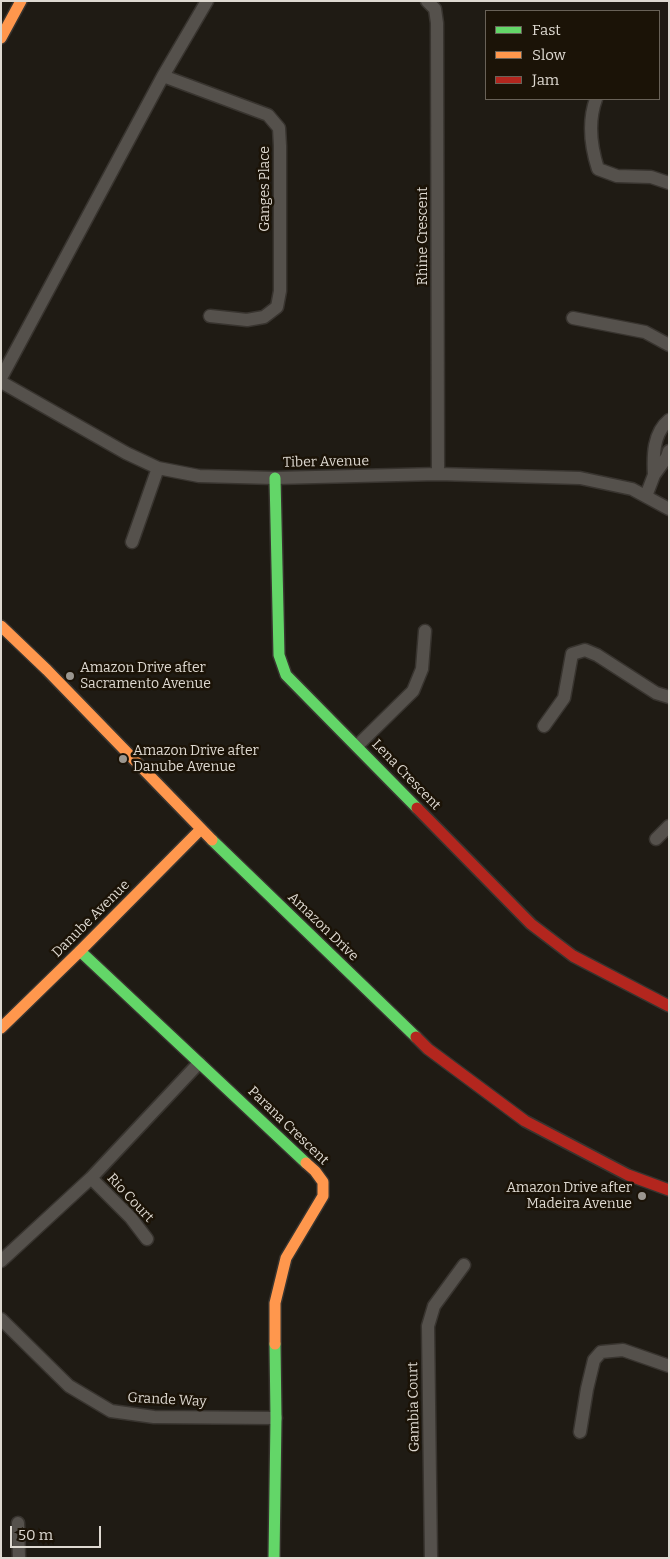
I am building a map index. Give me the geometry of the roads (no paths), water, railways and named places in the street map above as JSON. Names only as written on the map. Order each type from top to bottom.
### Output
[{"type":"street","points":[[1,378],[164,76],[207,1]]},
{"type":"street","name":"Rhine Crescent","points":[[427,1],[435,9],[437,23],[438,474]]},
{"type":"street","points":[[1,38],[18,2]]},
{"type":"street","name":"Ganges Place","points":[[164,76],[268,115],[279,128],[280,291],[277,307],[264,317],[247,320],[210,316]]},
{"type":"street","points":[[596,100],[593,108],[592,149],[598,169],[617,176],[651,177],[669,183]]},
{"type":"street","points":[[573,318],[644,332],[669,345]]},
{"type":"street","name":"Tiber Avenue","points":[[1,382],[126,453],[158,468],[199,476],[275,478],[438,474],[580,478],[632,490],[669,509]]},
{"type":"street","points":[[654,475],[653,450],[663,425],[669,420]]},
{"type":"street","points":[[646,496],[654,475],[669,451]]},
{"type":"street","points":[[132,542],[158,468]]},
{"type":"street","name":"Lena Crescent","points":[[275,478],[279,655],[286,675],[532,924],[573,956],[669,1006]]},
{"type":"street","name":"Amazon Drive","points":[[1,626],[47,670],[201,829],[428,1049],[525,1121],[628,1175],[669,1190]]},
{"type":"street","points":[[357,746],[413,691],[422,669],[424,631]]},
{"type":"street","points":[[544,726],[564,698],[572,654],[586,650],[656,693],[669,697]]},
{"type":"street","points":[[656,839],[669,826]]},
{"type":"street","name":"Danube Avenue","points":[[1,1028],[201,829]]},
{"type":"street","name":"Parana Crescent","points":[[80,951],[316,1171],[323,1182],[323,1196],[286,1258],[275,1303],[274,1558]]},
{"type":"street","points":[[1,1261],[91,1178],[200,1063]]},
{"type":"street","name":"Rio Court","points":[[91,1178],[131,1218],[147,1239]]},
{"type":"street","name":"Gambia Court","points":[[431,1558],[428,1326],[434,1306],[464,1265]]},
{"type":"street","name":"Grande Way","points":[[1,1318],[69,1386],[111,1411],[154,1417],[276,1418]]},
{"type":"street","points":[[580,1432],[586,1389],[594,1360],[601,1352],[623,1350],[669,1366]]},
{"type":"street","points":[[18,1523],[19,1558]]},
{"type":"place","name":"Amazon Drive after Sacramento Avenue","points":[[70,676]]},
{"type":"place","name":"Amazon Drive after Danube Avenue","points":[[123,759]]},
{"type":"place","name":"Amazon Drive after Madeira Avenue","points":[[642,1196]]}]
